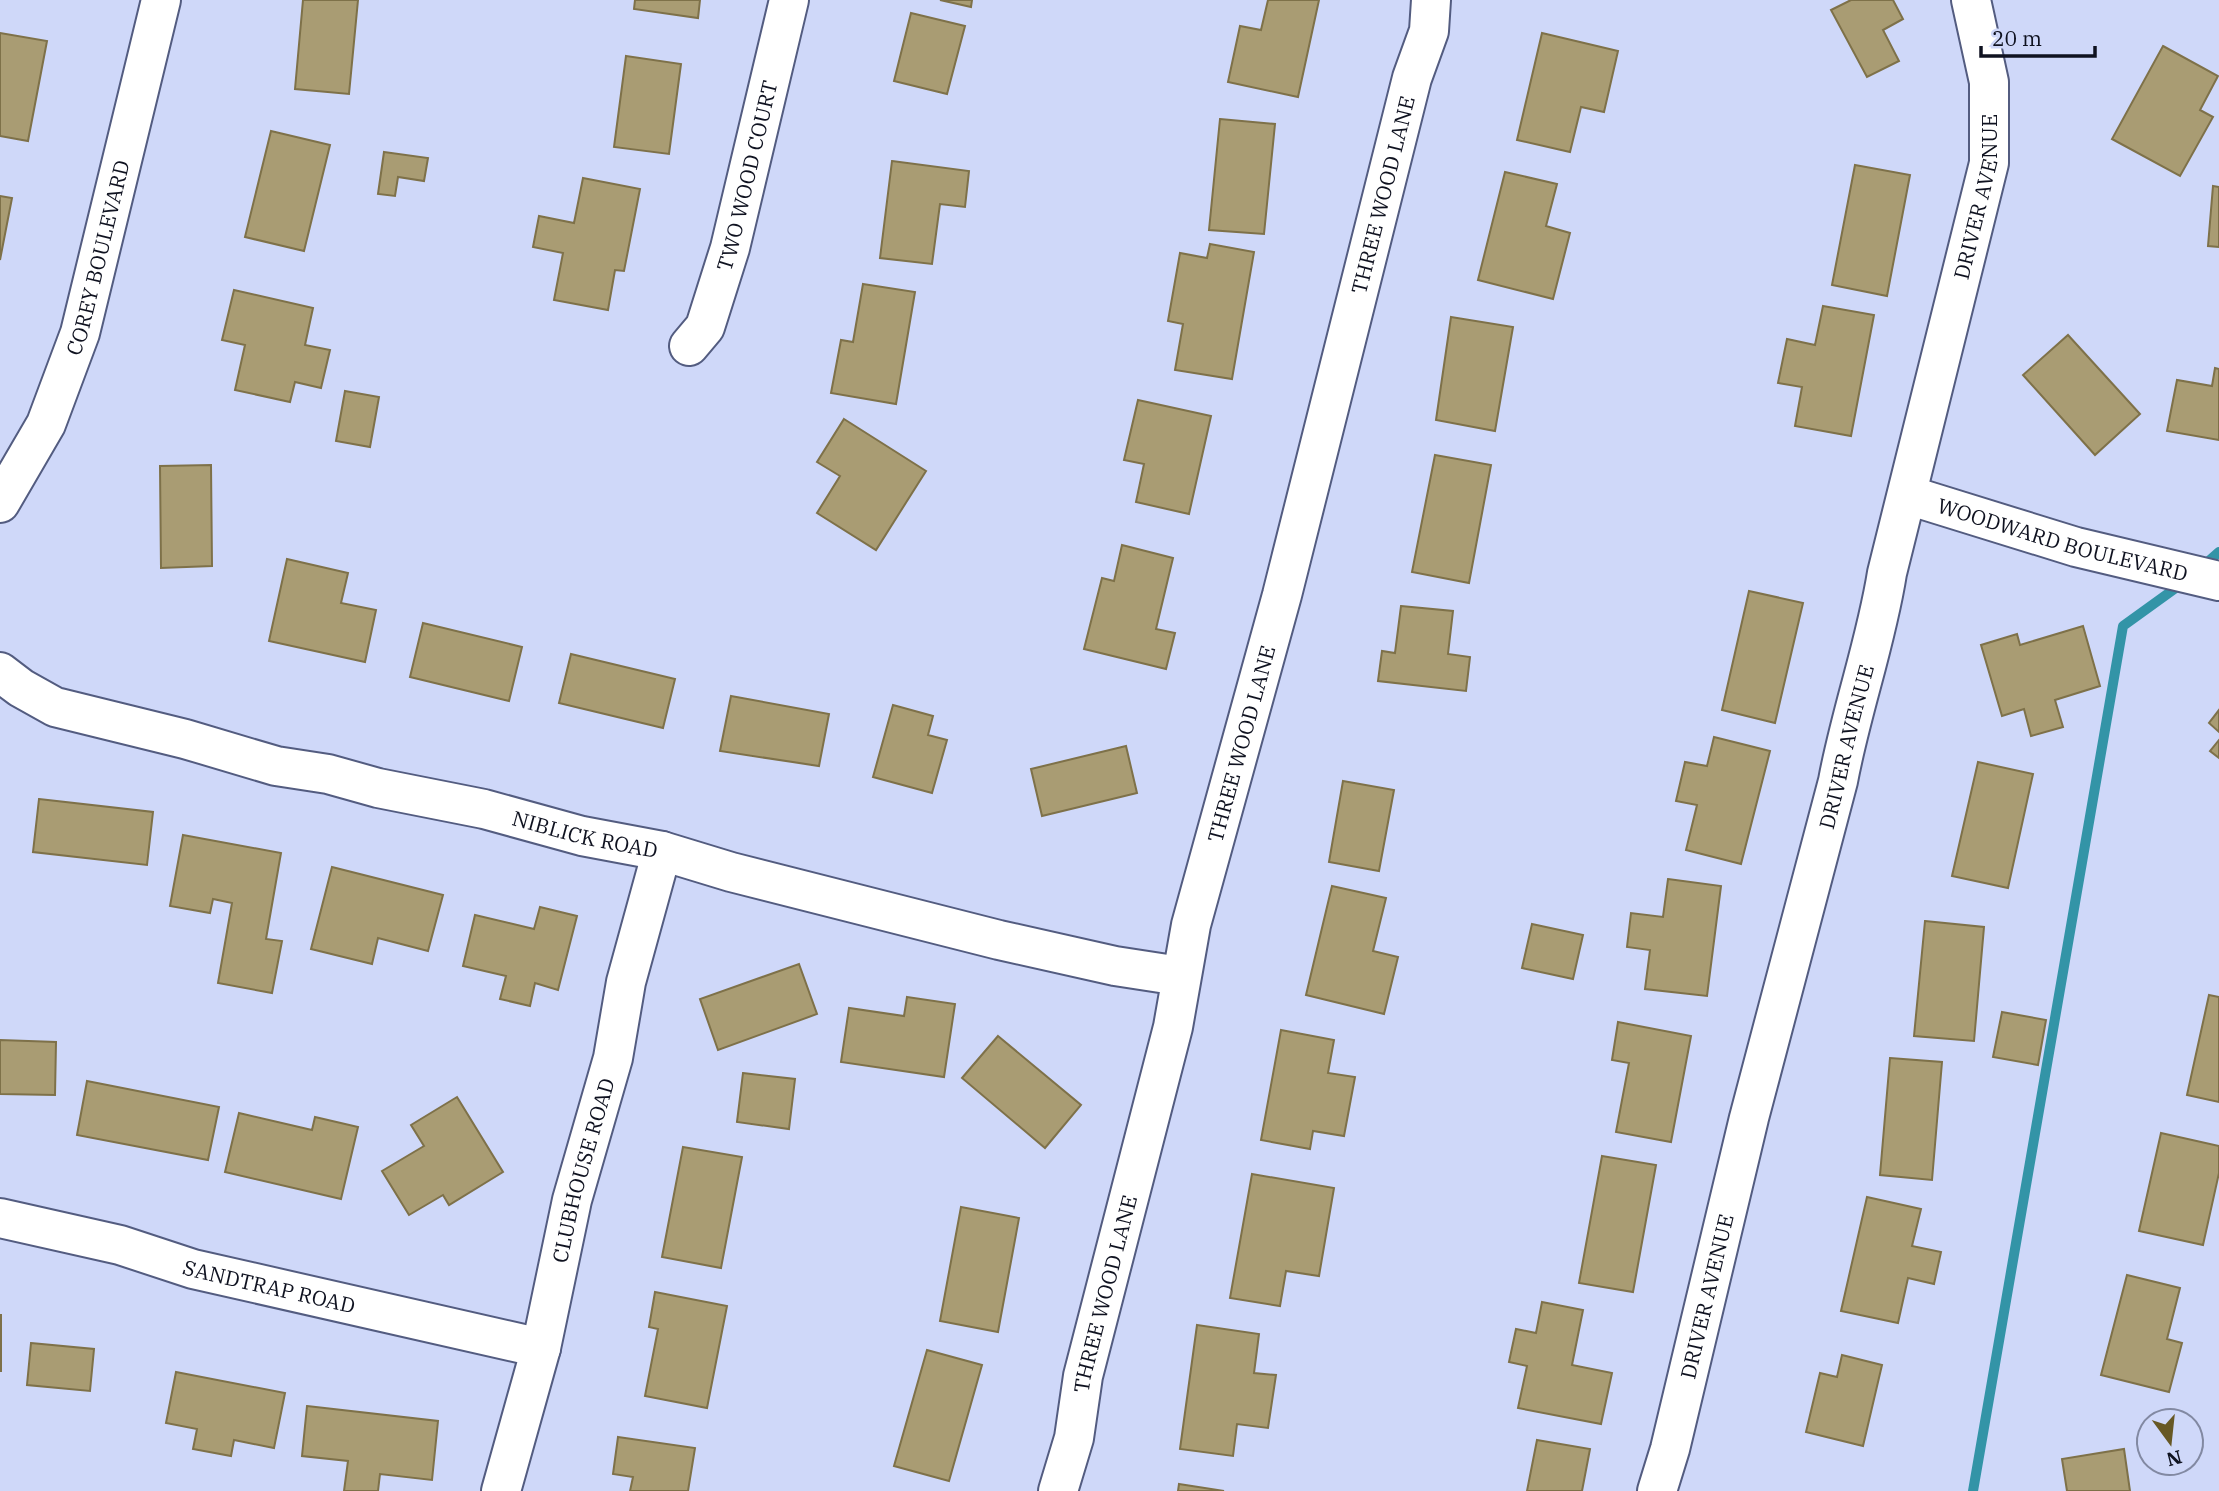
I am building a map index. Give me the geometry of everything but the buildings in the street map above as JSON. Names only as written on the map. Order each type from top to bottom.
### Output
[{"type":"street","name":"COREY BOULEVARD","points":[[0,503],[46,424],[80,333],[161,0]]},
{"type":"street","name":"TWO WOOD COURT","points":[[690,346],[705,327],[730,248],[789,0]]},
{"type":"street","name":"THREE WOOD LANE","points":[[1058,1491],[1074,1438],[1083,1376],[1172,1027],[1180,976],[1282,595],[1412,78],[1429,31],[1431,0]]},
{"type":"street","name":"DRIVER AVENUE","points":[[1657,1491],[1670,1449],[1749,1118],[1838,781],[1848,727],[1879,622],[1887,572],[1990,163],[1989,82],[1971,0]]},
{"type":"street","name":"WOODWARD BOULEVARD","points":[[1908,495],[2076,547],[2219,581]]},
{"type":"street","name":"NIBLICK ROAD","points":[[0,672],[21,688],[55,706],[124,726],[185,739],[276,766],[328,774],[582,836],[662,851],[731,873],[999,940],[1115,966],[1180,976]]},
{"type":"street","name":"CLUBHOUSE ROAD","points":[[501,1491],[541,1348],[572,1200],[613,1058],[626,982],[662,851]]},
{"type":"street","name":"SANDTRAP ROAD","points":[[0,1218],[120,1245],[193,1269],[541,1348]]},
{"type":"waterway","points":[[2202,567],[2219,552]]},
{"type":"waterway","points":[[1973,1491],[2123,626],[2184,582]]}]
